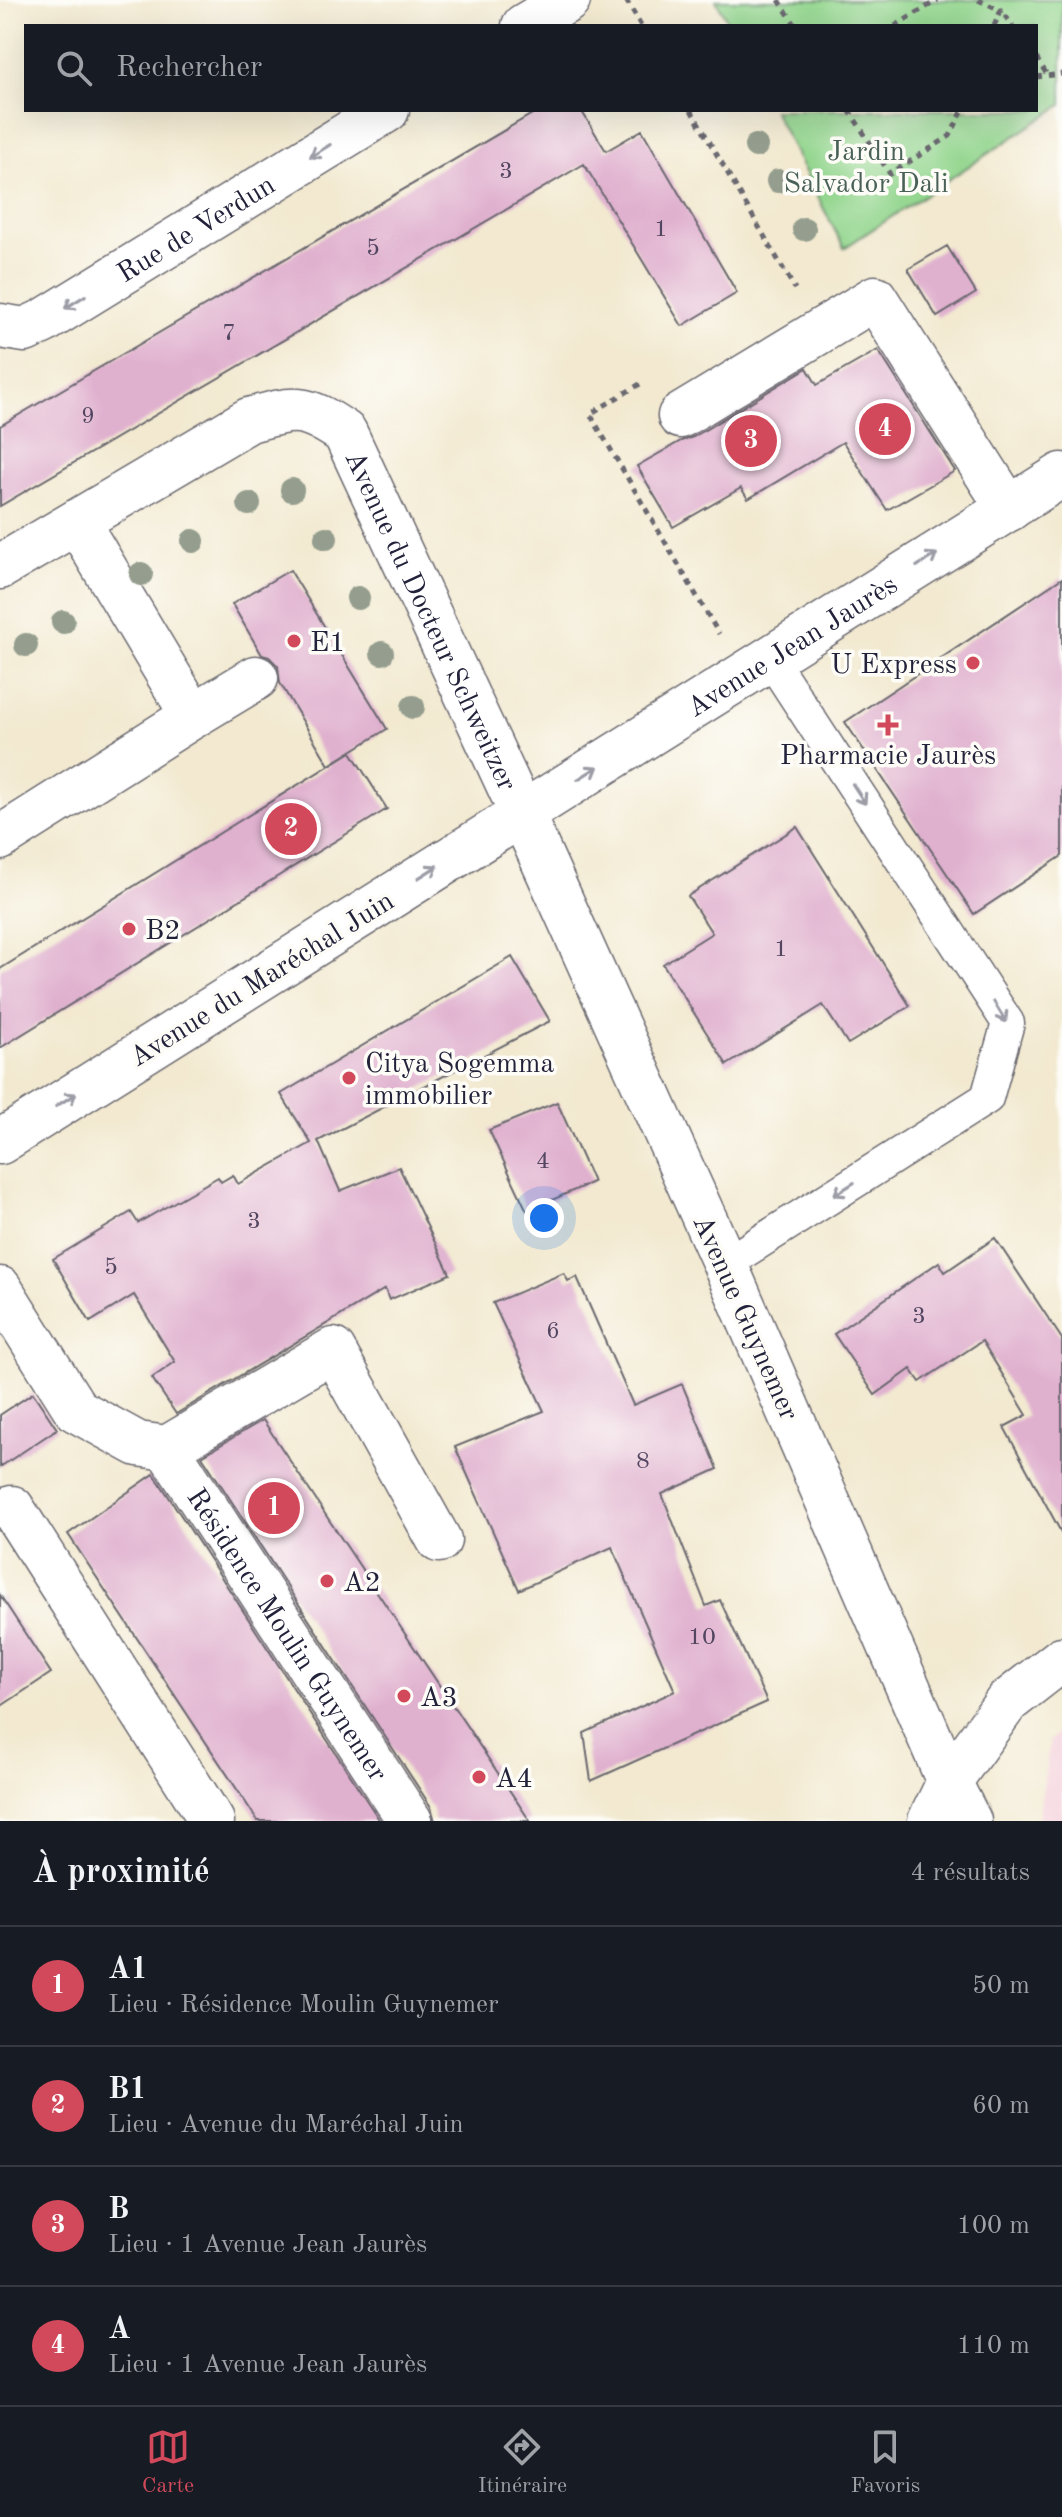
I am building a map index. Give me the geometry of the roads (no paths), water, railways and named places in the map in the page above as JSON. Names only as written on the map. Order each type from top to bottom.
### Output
[{"type":"street","points":[[527,24],[568,0]]},
{"type":"street","name":"Rue de Verdun","points":[[8,334],[58,313],[384,112]]},
{"type":"street","points":[[680,416],[875,298],[1009,509]]},
{"type":"street","name":"Avenue du Docteur Schweitzer","points":[[0,567],[249,420],[291,408],[320,416],[345,433],[522,814]]},
{"type":"street","name":"Avenue Jean Jaurès","points":[[522,814],[1062,475]]},
{"type":"street","points":[[77,522],[193,716]]},
{"type":"street","points":[[0,838],[256,678]]},
{"type":"street","name":"Avenue du Maréchal Juin","points":[[0,1142],[522,814]]},
{"type":"street","name":"Avenue Guynemer","points":[[522,814],[725,1264],[949,1782],[969,1821]]},
{"type":"street","points":[[0,1289],[76,1410],[138,1444],[167,1448],[333,1350],[439,1540]]},
{"type":"street","name":"Résidence Moulin Guynemer","points":[[167,1448],[410,1821]]},
{"type":"street","points":[[12,1508],[212,1821]]},
{"type":"street","points":[[930,1821],[949,1782],[1007,1702],[1062,1659]]},
{"type":"lane","points":[[725,1264],[987,1098],[1008,1023],[770,658]]},
{"type":"place","name":"A","points":[[885,429]]},
{"type":"place","name":"B","points":[[751,441]]},
{"type":"place","name":"E1","points":[[294,641]]},
{"type":"place","name":"U Express","points":[[973,663]]},
{"type":"place","name":"Pharmacie Jaurès","points":[[888,725]]},
{"type":"place","name":"B1","points":[[291,829]]},
{"type":"place","name":"B2","points":[[129,929]]},
{"type":"place","name":"Citya Sogemma immobilier","points":[[349,1078]]},
{"type":"place","name":"A1","points":[[274,1508]]},
{"type":"place","name":"A2","points":[[327,1581]]},
{"type":"place","name":"A3","points":[[404,1696]]},
{"type":"place","name":"A4","points":[[479,1777]]},
{"type":"park label","name":"Jardin Salvador Dali","points":[[866,166]]}]
